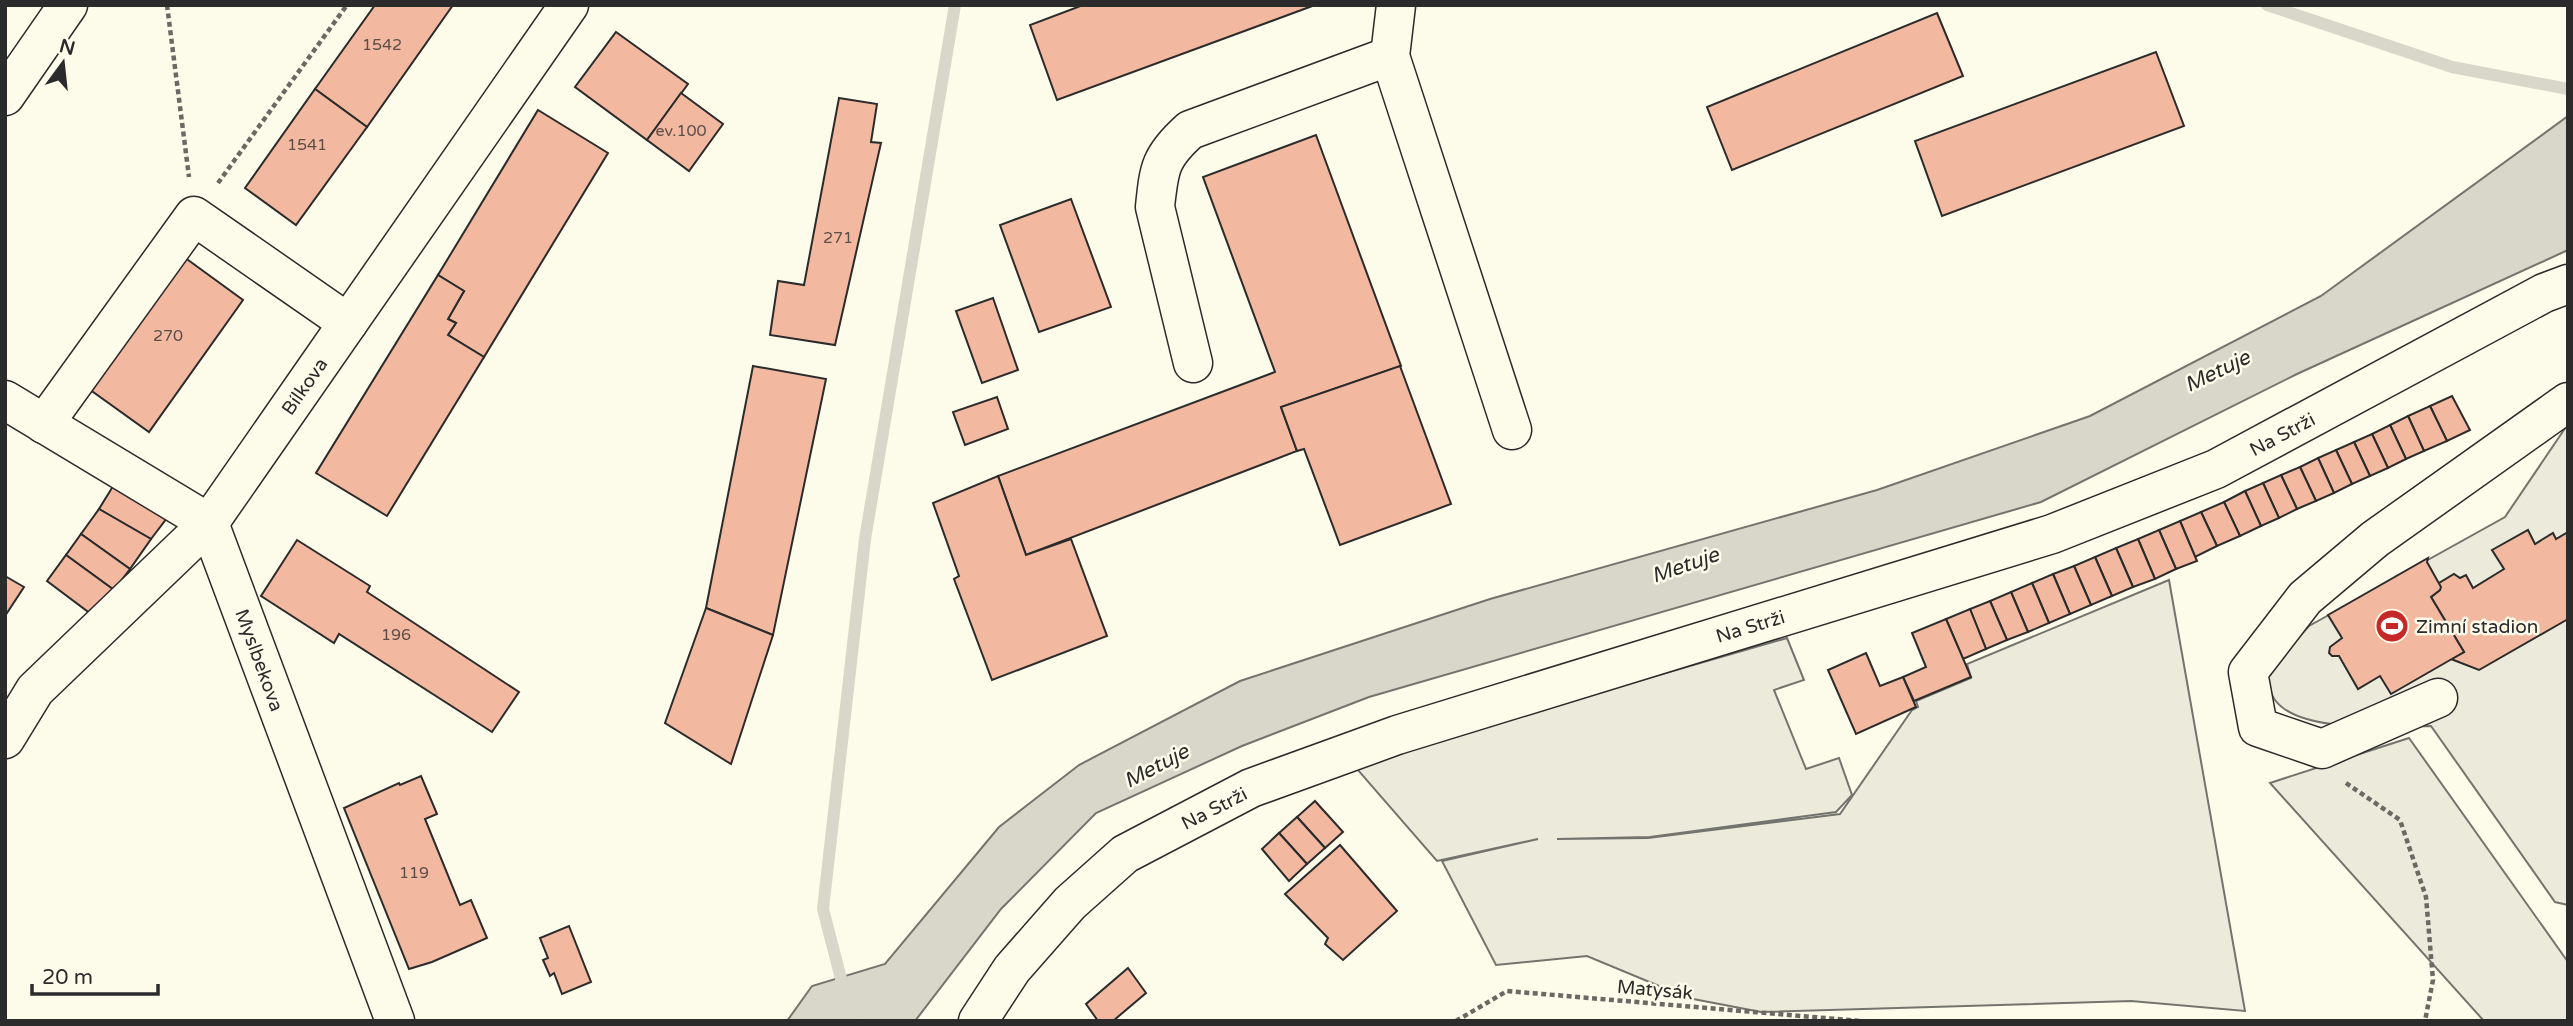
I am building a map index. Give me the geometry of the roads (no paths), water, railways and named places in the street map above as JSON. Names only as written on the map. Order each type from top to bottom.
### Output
[{"type":"street","points":[[5,96],[68,5]]},
{"type":"street","name":"Bílkova","points":[[5,739],[35,690],[209,523],[569,5]]},
{"type":"street","points":[[1396,5],[1390,56],[1512,430]]},
{"type":"street","points":[[1193,363],[1155,207],[1157,182],[1170,149],[1190,130],[1390,56]]},
{"type":"street","points":[[44,424],[194,216],[348,323]]},
{"type":"street","name":"Na Strži","points":[[978,1021],[1012,969],[1070,903],[1125,854],[1251,788],[1410,731],[2052,534],[2216,469],[2544,293],[2568,284]]},
{"type":"street","points":[[5,400],[209,523]]},
{"type":"street","points":[[2438,698],[2322,749],[2258,727],[2248,672],[2305,598],[2375,540],[2568,402]]},
{"type":"street","name":"Myslbekova","points":[[209,523],[395,1021]]},
{"type":"water","name":"Metuje","points":[[2568,116],[2568,250],[2297,374],[2041,502],[1369,697],[1242,746],[1096,813],[1001,909],[915,1021],[787,1021],[812,986],[885,964],[999,827],[1079,765],[1240,681],[1490,599],[1877,490],[2090,416],[2321,296]]},
{"type":"waterway","points":[[852,1021],[823,909],[865,539],[955,5]]},
{"type":"waterway","points":[[2267,5],[2452,67],[2568,89]]},
{"type":"place","name":"Zimní stadion","points":[[2392,626]]}]
